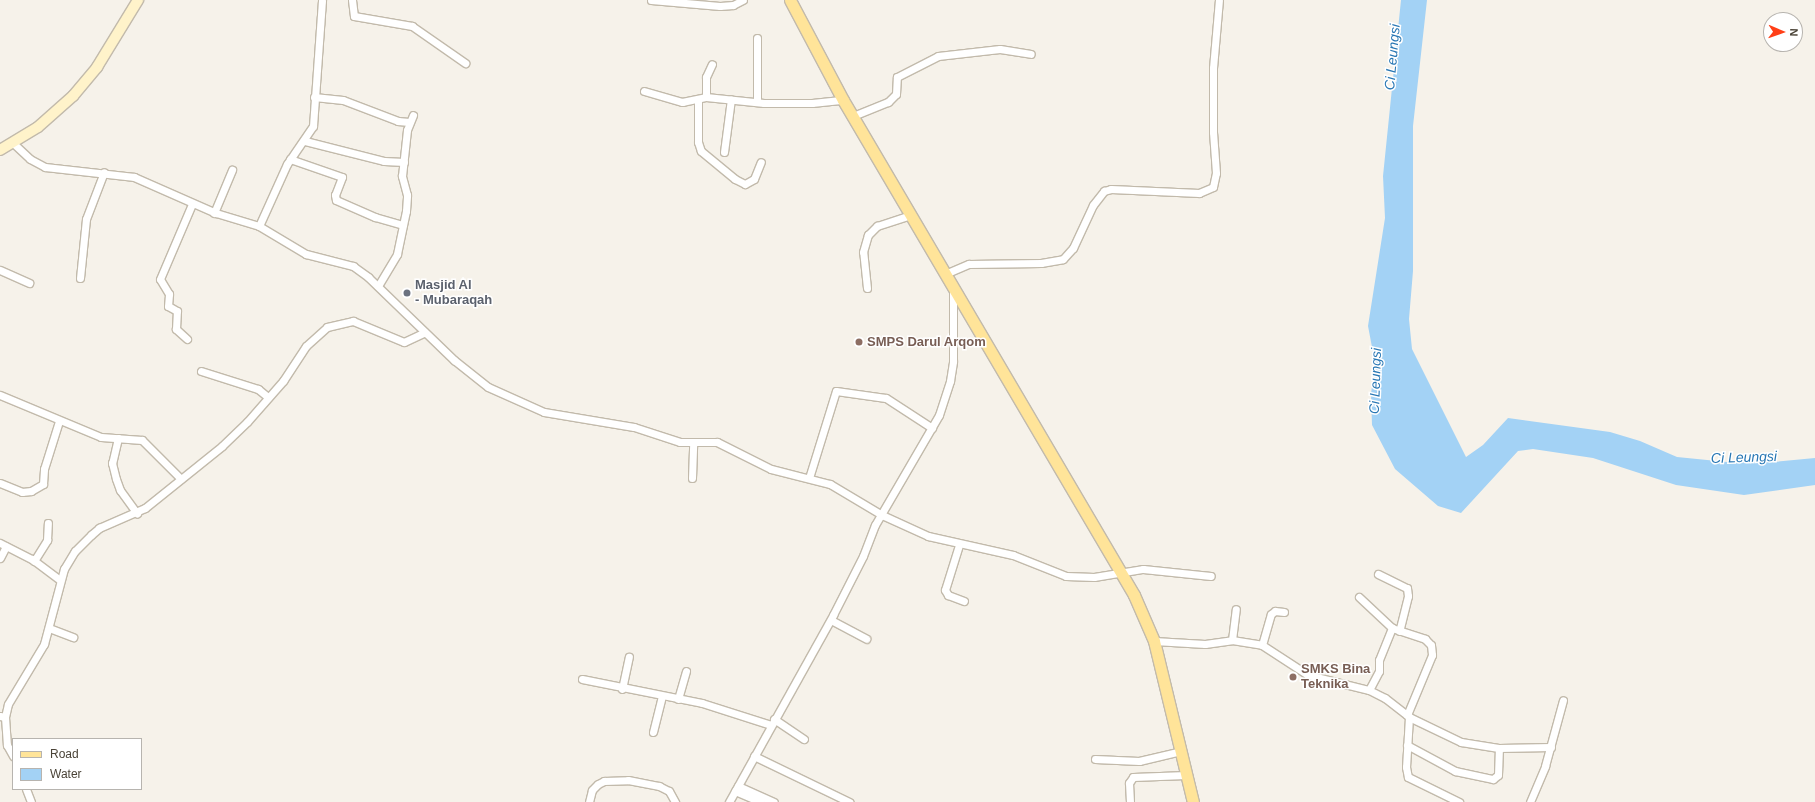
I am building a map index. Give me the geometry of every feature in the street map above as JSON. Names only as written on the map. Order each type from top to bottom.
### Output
[{"type":"main road","points":[[790,0],[843,100],[952,288],[1134,595],[1154,641],[1192,802]]},
{"type":"street","points":[[0,150],[38,126],[73,96],[97,67],[138,0]]},
{"type":"street","points":[[259,226],[290,159],[305,141],[313,126],[314,97],[319,67],[322,0]]},
{"type":"street","points":[[352,0],[354,16],[412,26],[465,63]]},
{"type":"street","points":[[651,0],[720,6],[733,5],[743,0]]},
{"type":"street","points":[[945,274],[978,263],[1041,263],[1063,259],[1073,248],[1093,205],[1104,191],[1111,189],[1199,193],[1213,186],[1216,173],[1213,132],[1213,68],[1219,0]]},
{"type":"street","points":[[757,38],[757,102]]},
{"type":"street","points":[[853,116],[888,102],[896,94],[897,77],[938,56],[1000,49],[1031,54]]},
{"type":"street","points":[[712,64],[706,77],[702,98],[698,142],[701,151],[735,179],[745,184],[754,179],[761,162]]},
{"type":"street","points":[[644,91],[682,102],[702,98],[757,102],[812,103],[843,100]]},
{"type":"street","points":[[314,97],[343,100],[398,121],[409,122]]},
{"type":"street","points":[[724,152],[732,99]]},
{"type":"street","points":[[378,286],[393,262],[403,225],[407,199],[402,176],[409,122],[413,115]]},
{"type":"street","points":[[305,141],[384,161],[404,162]]},
{"type":"street","points":[[13,143],[30,159],[45,167],[104,172],[134,177],[214,213],[259,226],[306,254],[353,266],[378,286],[469,372],[507,397],[544,412],[619,424],[674,441],[694,443],[717,442],[771,469],[830,484],[882,515],[928,536],[959,545],[1013,555],[1066,576],[1094,577],[1143,569],[1211,576]]},
{"type":"street","points":[[290,159],[342,177],[334,199],[372,216],[403,225]]},
{"type":"street","points":[[214,213],[232,170]]},
{"type":"street","points":[[80,278],[86,219],[104,172]]},
{"type":"street","points":[[187,339],[176,329],[177,312],[168,306],[169,294],[160,279],[192,204]]},
{"type":"street","points":[[867,288],[863,252],[868,235],[877,226],[910,214]]},
{"type":"street","points":[[0,270],[29,283]]},
{"type":"street","points":[[730,802],[754,756],[831,620],[863,556],[875,525],[932,428],[945,400],[953,361],[952,288]]},
{"type":"street","points":[[12,754],[6,745],[2,716],[44,644],[60,580],[75,551],[99,528],[137,513],[181,479],[248,422],[268,396],[283,381],[306,346],[327,326],[353,321],[404,342],[425,332]]},
{"type":"street","points":[[201,370],[258,389],[268,396]]},
{"type":"street","points":[[809,478],[836,391],[846,390],[886,398],[932,428]]},
{"type":"street","points":[[0,395],[59,421],[101,437],[138,439],[145,442],[181,479]]},
{"type":"street","points":[[0,483],[22,492],[31,491],[43,484],[44,468],[59,421]]},
{"type":"street","points":[[118,438],[112,463],[116,479],[120,490],[137,513]]},
{"type":"street","points":[[692,478],[694,443]]},
{"type":"street","points":[[34,561],[47,540],[48,523]]},
{"type":"street","points":[[0,558],[3,545],[34,561],[60,580]]},
{"type":"street","points":[[959,545],[945,590],[948,595],[964,601]]},
{"type":"street","points":[[1378,574],[1408,588],[1408,596],[1400,631]]},
{"type":"street","points":[[1359,597],[1392,628],[1428,640],[1433,649],[1408,716],[1406,766],[1411,781],[1459,802]]},
{"type":"street","points":[[1232,640],[1236,609]]},
{"type":"street","points":[[1262,645],[1271,614],[1275,611],[1284,612]]},
{"type":"street","points":[[831,620],[866,639]]},
{"type":"street","points":[[49,628],[73,637]]},
{"type":"street","points":[[1369,690],[1379,671],[1379,660],[1392,628]]},
{"type":"street","points":[[1154,641],[1205,644],[1232,640],[1262,645],[1308,675],[1369,690],[1385,698],[1408,716],[1462,742],[1499,748],[1551,747]]},
{"type":"street","points":[[622,689],[629,657]]},
{"type":"street","points":[[678,698],[686,671]]},
{"type":"street","points":[[582,679],[622,689],[702,703],[773,722],[804,739]]},
{"type":"street","points":[[653,732],[662,696]]},
{"type":"street","points":[[1530,802],[1551,747],[1563,700]]},
{"type":"street","points":[[1407,745],[1454,771],[1493,779],[1498,775],[1499,748]]},
{"type":"street","points":[[1095,758],[1139,761],[1181,751]]},
{"type":"street","points":[[754,756],[838,800],[849,802]]},
{"type":"street","points":[[1130,802],[1129,783],[1133,777],[1186,775]]},
{"type":"street","points":[[589,802],[592,790],[598,784],[604,781],[628,780],[659,786],[669,791],[675,802]]},
{"type":"street","points":[[737,788],[761,802]]},
{"type":"street","points":[[737,788],[774,802]]},
{"type":"street","points":[[26,790],[30,802]]},
{"type":"water","name":"Ci Leungsi","points":[[1401,0],[1427,0],[1413,126],[1413,271],[1409,319],[1412,349],[1466,457],[1483,445],[1508,418],[1610,432],[1640,441],[1677,457],[1727,462],[1774,462],[1815,458],[1815,485],[1744,495],[1676,485],[1593,458],[1533,449],[1518,451],[1461,513],[1438,506],[1395,469],[1372,425],[1371,394],[1375,363],[1368,326],[1385,218],[1383,176]]},
{"type":"place","name":"Masjid Al - Mubaraqah","points":[[407,293]]},
{"type":"place","name":"SMPS Darul Arqom","points":[[859,342]]},
{"type":"place","name":"SMKS Bina Teknika","points":[[1293,677]]}]
